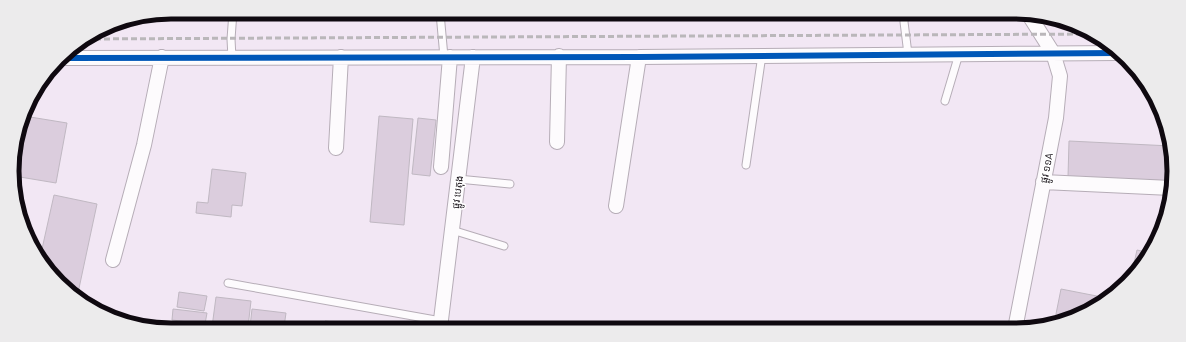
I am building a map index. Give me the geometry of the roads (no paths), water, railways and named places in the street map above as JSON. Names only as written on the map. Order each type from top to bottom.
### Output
[{"type":"street","name":"ផ្លូវ ១១A","points":[[1016,323],[1056,118],[1060,76],[1053,54],[1032,20]]},
{"type":"street","points":[[70,58],[639,57],[1111,53]]},
{"type":"street","points":[[557,142],[559,56]]},
{"type":"street","points":[[113,260],[144,145],[162,57]]},
{"type":"street","points":[[336,148],[341,57]]},
{"type":"street","points":[[441,167],[447,57]]},
{"type":"street","name":"ផ្លូវ បេតុង","points":[[441,323],[473,57]]},
{"type":"street","points":[[616,206],[639,57]]},
{"type":"street","points":[[1043,182],[1166,188]]},
{"type":"lane","points":[[232,58],[231,39],[233,19]]},
{"type":"lane","points":[[441,19],[447,57]]},
{"type":"lane","points":[[904,19],[908,54]]},
{"type":"lane","points":[[945,101],[959,54]]},
{"type":"lane","points":[[746,165],[762,55]]},
{"type":"lane","points":[[458,179],[510,184]]},
{"type":"lane","points":[[452,230],[504,246]]},
{"type":"lane","points":[[228,284],[436,323]]},
{"type":"railway","points":[[95,39],[1080,34]]}]
